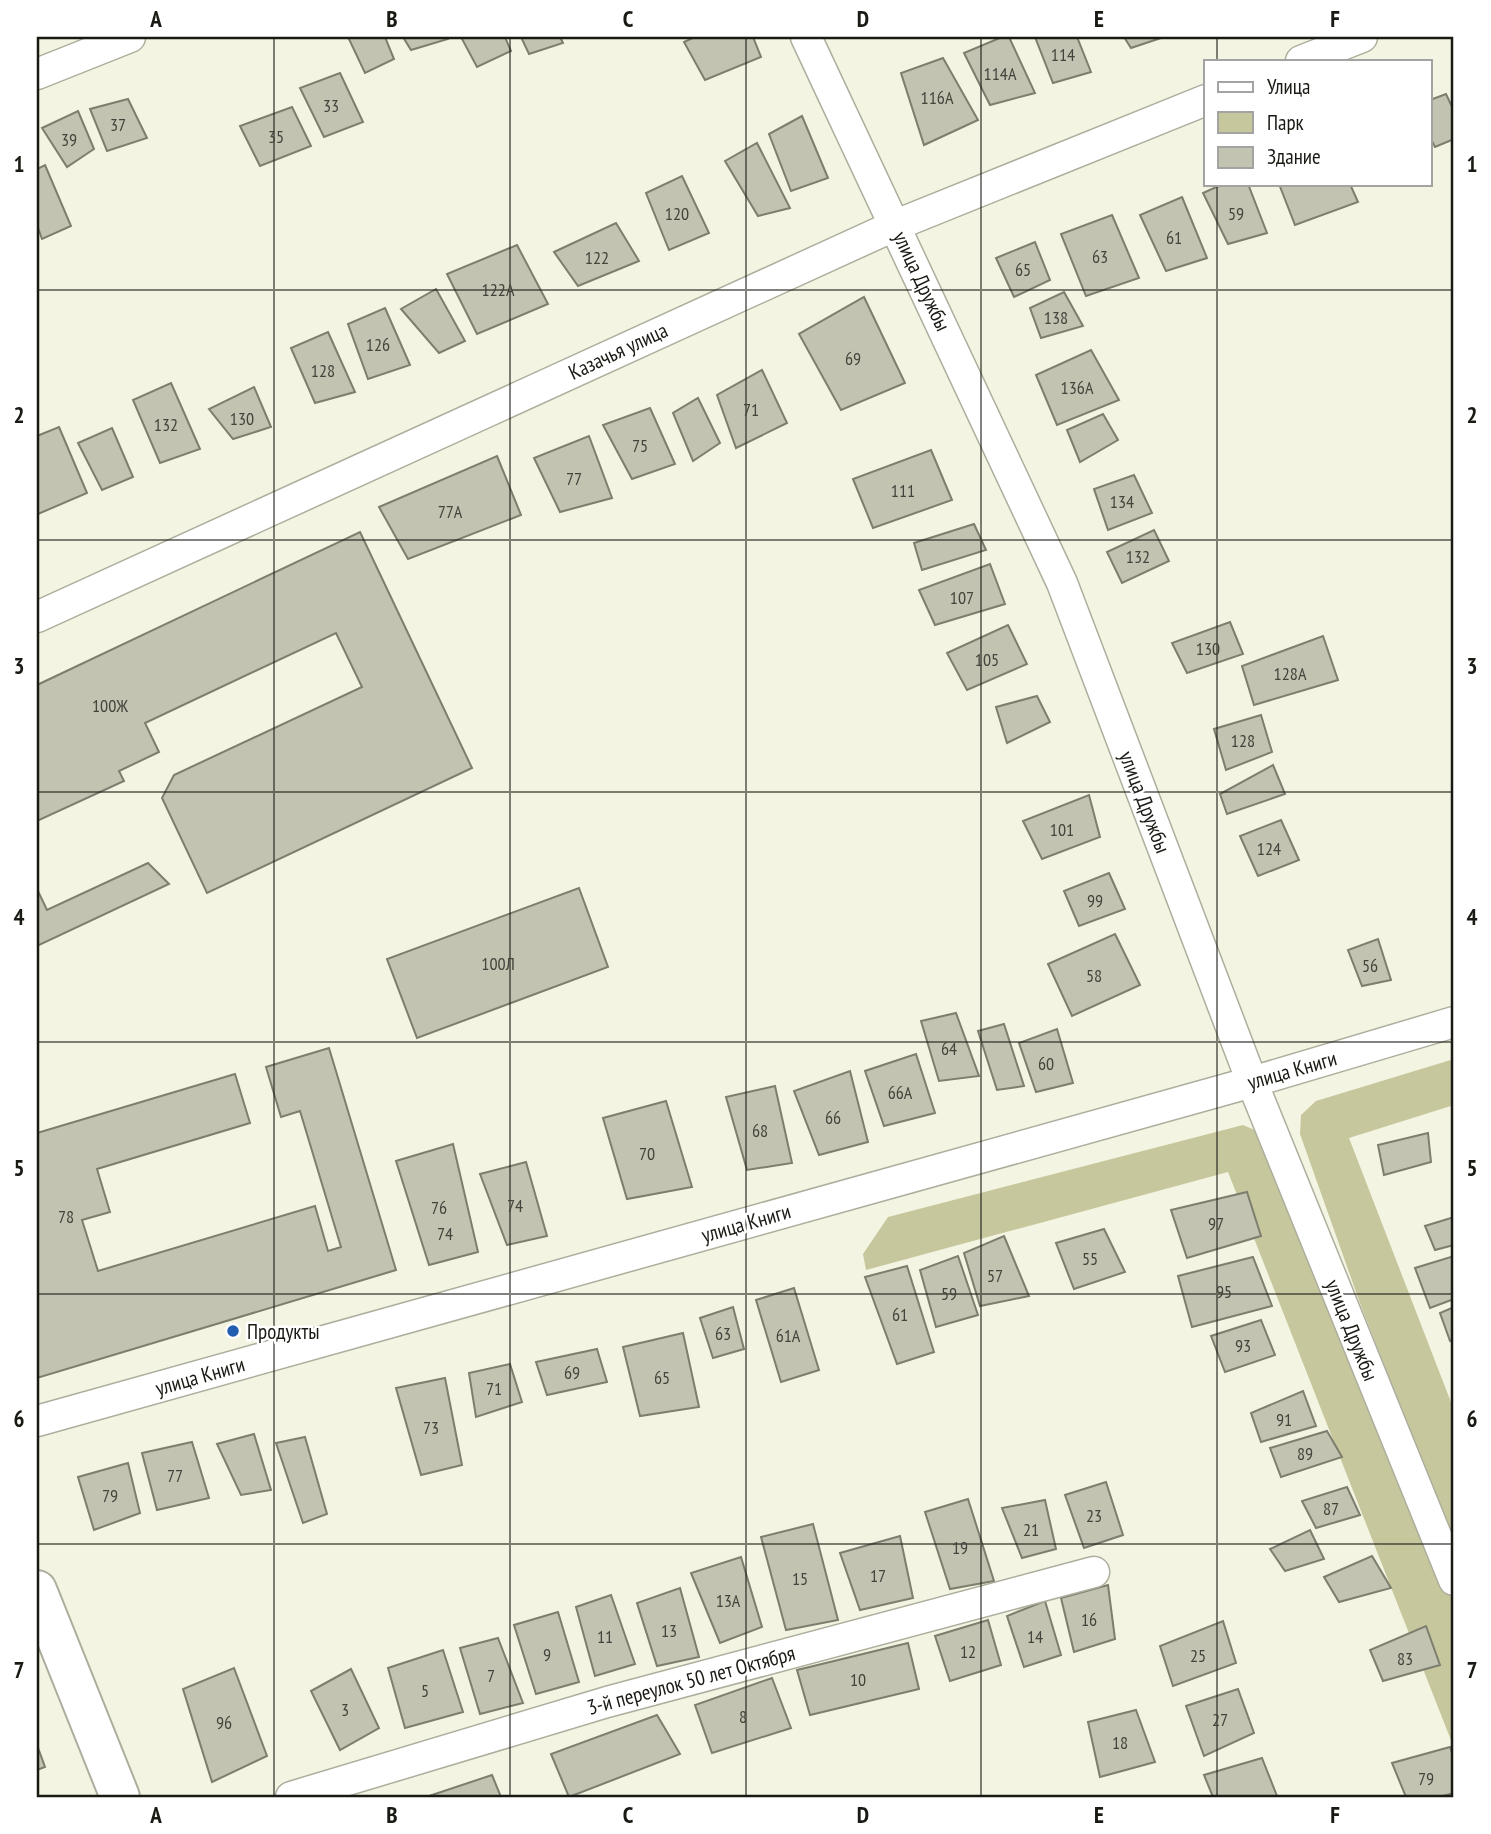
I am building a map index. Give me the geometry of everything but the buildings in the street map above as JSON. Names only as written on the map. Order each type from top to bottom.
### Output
[{"type":"main road","points":[[37,1590],[120,1797]]},
{"type":"street","points":[[37,75],[130,37]]},
{"type":"street","name":"улица Дружбы","points":[[806,37],[1062,583],[1252,1082],[1454,1580]]},
{"type":"street","points":[[1304,60],[1362,37]]},
{"type":"street","name":"Казачья улица","points":[[37,617],[896,225],[1204,101]]},
{"type":"street","name":"улица Книги","points":[[37,1421],[1252,1082],[1454,1022]]},
{"type":"street","name":"3-й переулок 50 лет Октября","points":[[291,1797],[607,1702],[1094,1572]]},
{"type":"green space","points":[[1454,1059],[1454,1105],[1349,1138],[1454,1410],[1454,1543],[1361,1306],[1300,1134],[1301,1115],[1316,1101]]},
{"type":"green space","points":[[1243,1125],[1257,1131],[1278,1168],[1454,1605],[1454,1748],[1228,1172],[866,1270],[863,1254],[888,1217]]},
{"type":"place","name":"Продукты","points":[[233,1331]]}]
